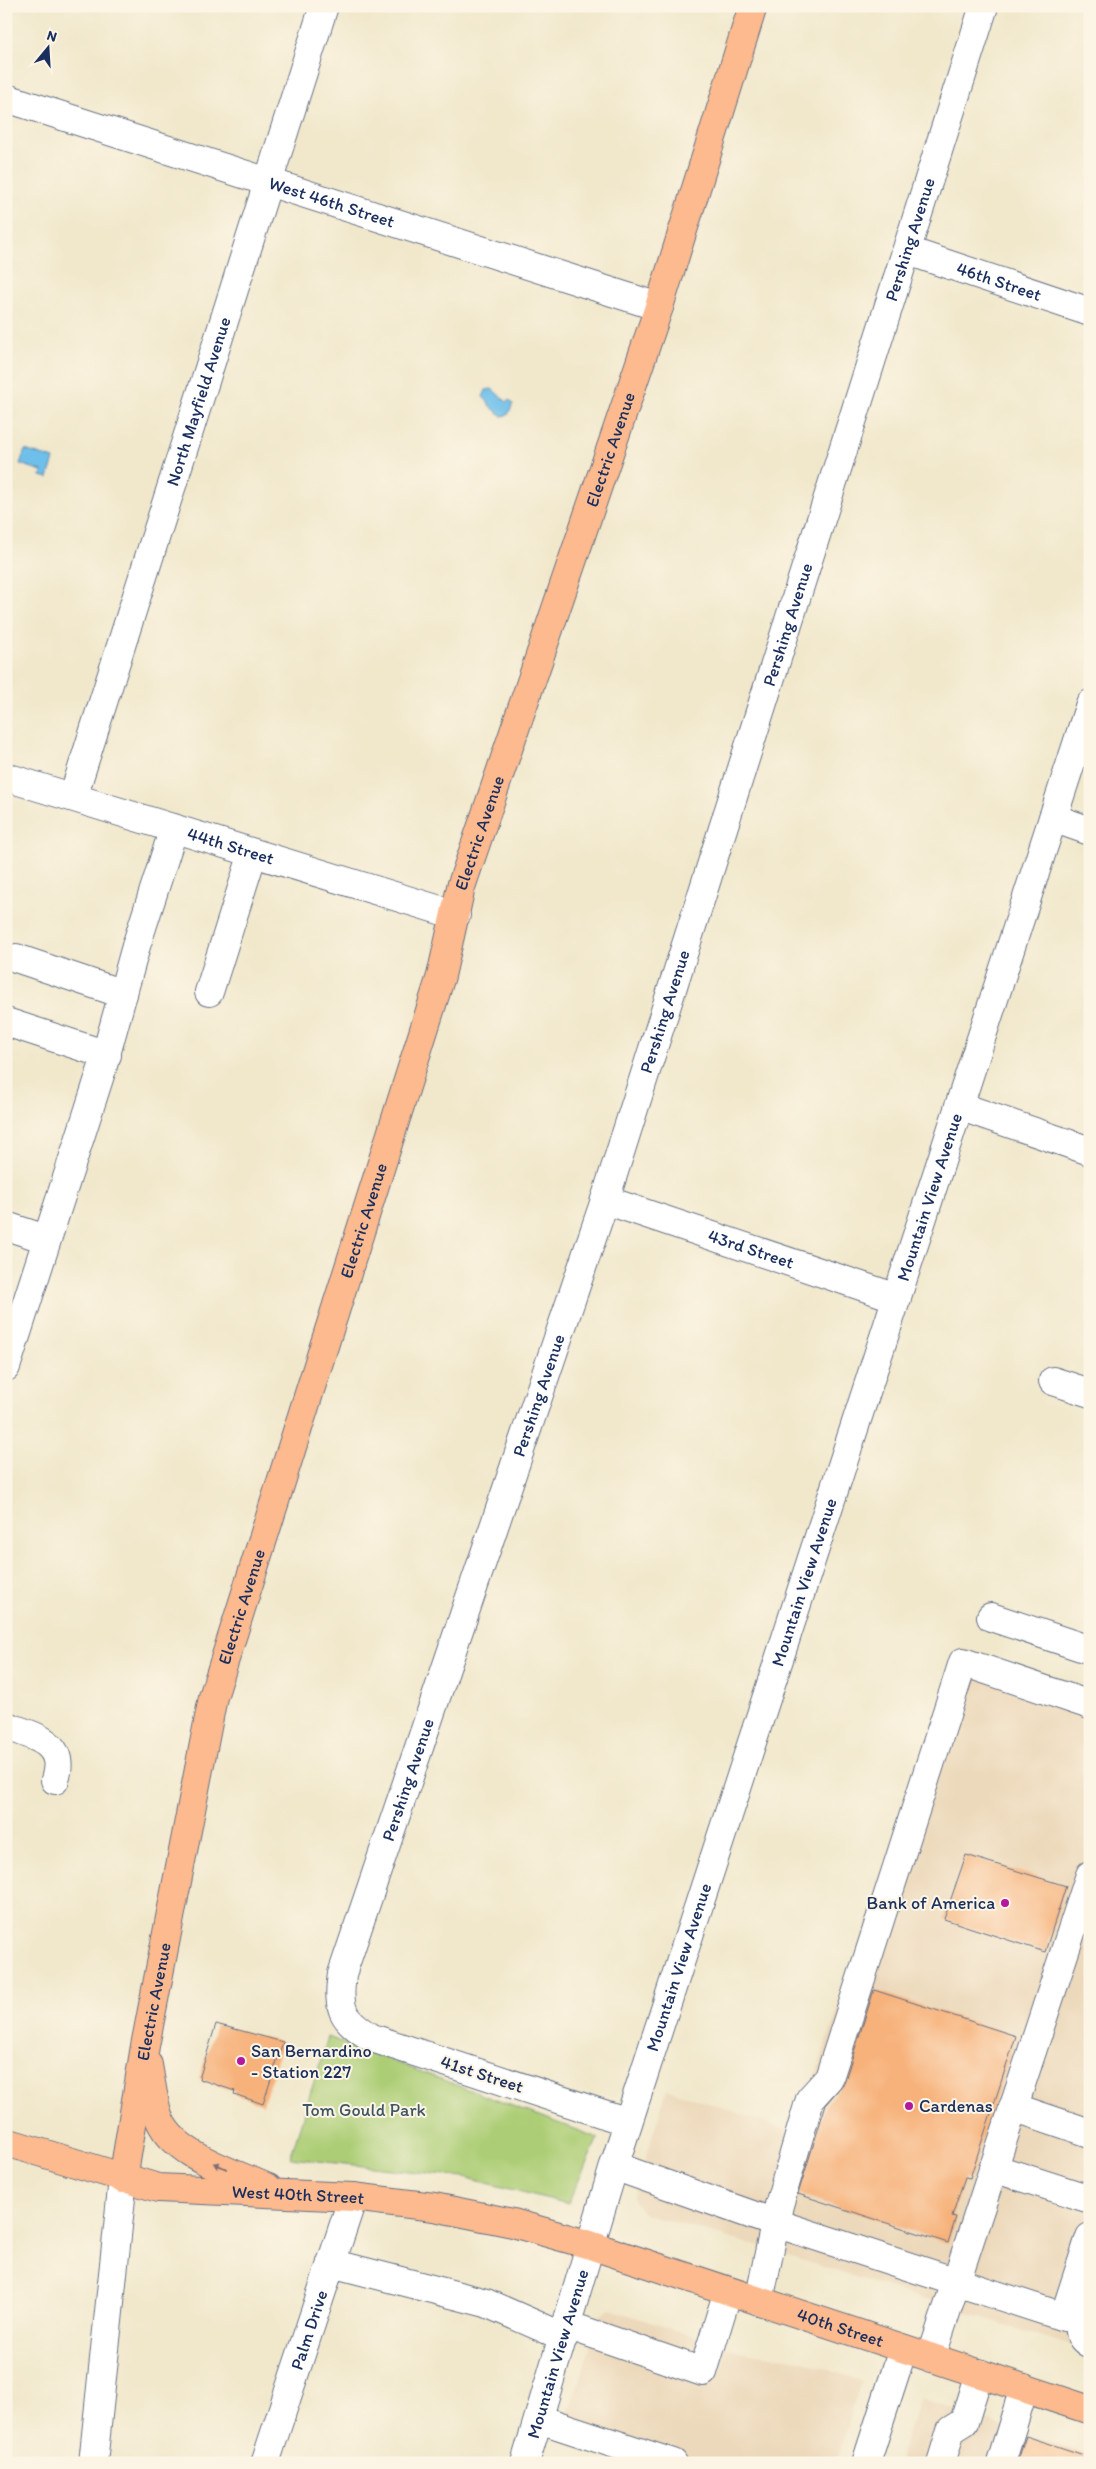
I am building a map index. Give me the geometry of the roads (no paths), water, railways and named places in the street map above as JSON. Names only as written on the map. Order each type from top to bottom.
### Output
[{"type":"main road","name":"Electric Avenue","points":[[123,2179],[145,2046],[212,1697],[441,976],[464,878],[660,307],[752,6]]},
{"type":"main road","points":[[145,2046],[158,2115],[173,2140],[194,2155],[281,2193]]},
{"type":"main road","name":"West 40th Street","points":[[6,2142],[123,2179],[158,2188],[353,2197],[434,2207],[513,2223],[590,2245]]},
{"type":"main road","name":"40th Street","points":[[590,2245],[1090,2410]]},
{"type":"street","name":"North Mayfield Avenue","points":[[73,797],[324,6]]},
{"type":"street","name":"Pershing Avenue","points":[[342,2013],[339,1995],[342,1974],[605,1200],[908,251],[984,6]]},
{"type":"street","name":"West 46th Street","points":[[6,98],[660,307]]},
{"type":"street","name":"46th Street","points":[[908,251],[1090,312]]},
{"type":"street","name":"Mountain View Avenue","points":[[526,2463],[628,2122],[1090,704]]},
{"type":"street","name":"44th Street","points":[[6,777],[456,915]]},
{"type":"street","points":[[1052,818],[1090,831]]},
{"type":"street","points":[[6,1367],[17,1296],[46,1239],[106,1054],[174,828]]},
{"type":"street","points":[[209,992],[254,853]]},
{"type":"street","points":[[16,958],[123,994]]},
{"type":"street","points":[[6,1022],[106,1054]]},
{"type":"street","points":[[959,1106],[1090,1151]]},
{"type":"street","name":"43rd Street","points":[[605,1200],[897,1298]]},
{"type":"street","points":[[6,1226],[46,1239]]},
{"type":"street","points":[[1053,1381],[1090,1393]]},
{"type":"street","points":[[992,1617],[1090,1650]]},
{"type":"street","points":[[759,2301],[776,2223],[810,2099],[829,2078],[963,1662],[1090,1705]]},
{"type":"street","points":[[6,1726],[40,1738],[53,1748],[58,1762],[55,1780]]},
{"type":"street","points":[[931,2358],[1090,1875]]},
{"type":"street","name":"41st Street","points":[[342,2013],[356,2028],[372,2038],[628,2122]]},
{"type":"street","points":[[1013,2107],[1090,2133]]},
{"type":"street","points":[[614,2166],[776,2223],[1064,2317],[1090,2237]]},
{"type":"street","points":[[993,2168],[1090,2199]]},
{"type":"street","name":"Electric Avenue","points":[[93,2463],[123,2179]]},
{"type":"street","name":"Palm Drive","points":[[265,2463],[353,2197]]},
{"type":"street","points":[[331,2263],[486,2303],[565,2331],[703,2372],[728,2291]]},
{"type":"street","points":[[1090,2293],[1078,2331],[1081,2338],[1090,2344]]},
{"type":"street","points":[[866,2463],[903,2349]]},
{"type":"street","points":[[941,2463],[951,2430],[964,2422],[979,2373]]},
{"type":"street","points":[[1001,2463],[1024,2388]]},
{"type":"street","points":[[539,2419],[673,2463]]},
{"type":"water","points":[[492,389],[507,402],[510,400],[513,404],[508,415],[502,416],[483,397],[486,390]]},
{"type":"water","points":[[25,450],[54,459],[48,478],[41,476],[42,471],[20,464]]},
{"type":"place","name":"Bank of America","points":[[1005,1903]]},
{"type":"place","name":"San Bernardino - Station 227","points":[[241,2061]]},
{"type":"place","name":"Cardenas","points":[[909,2106]]},
{"type":"park label","name":"Tom Gould Park","points":[[364,2110]]}]
